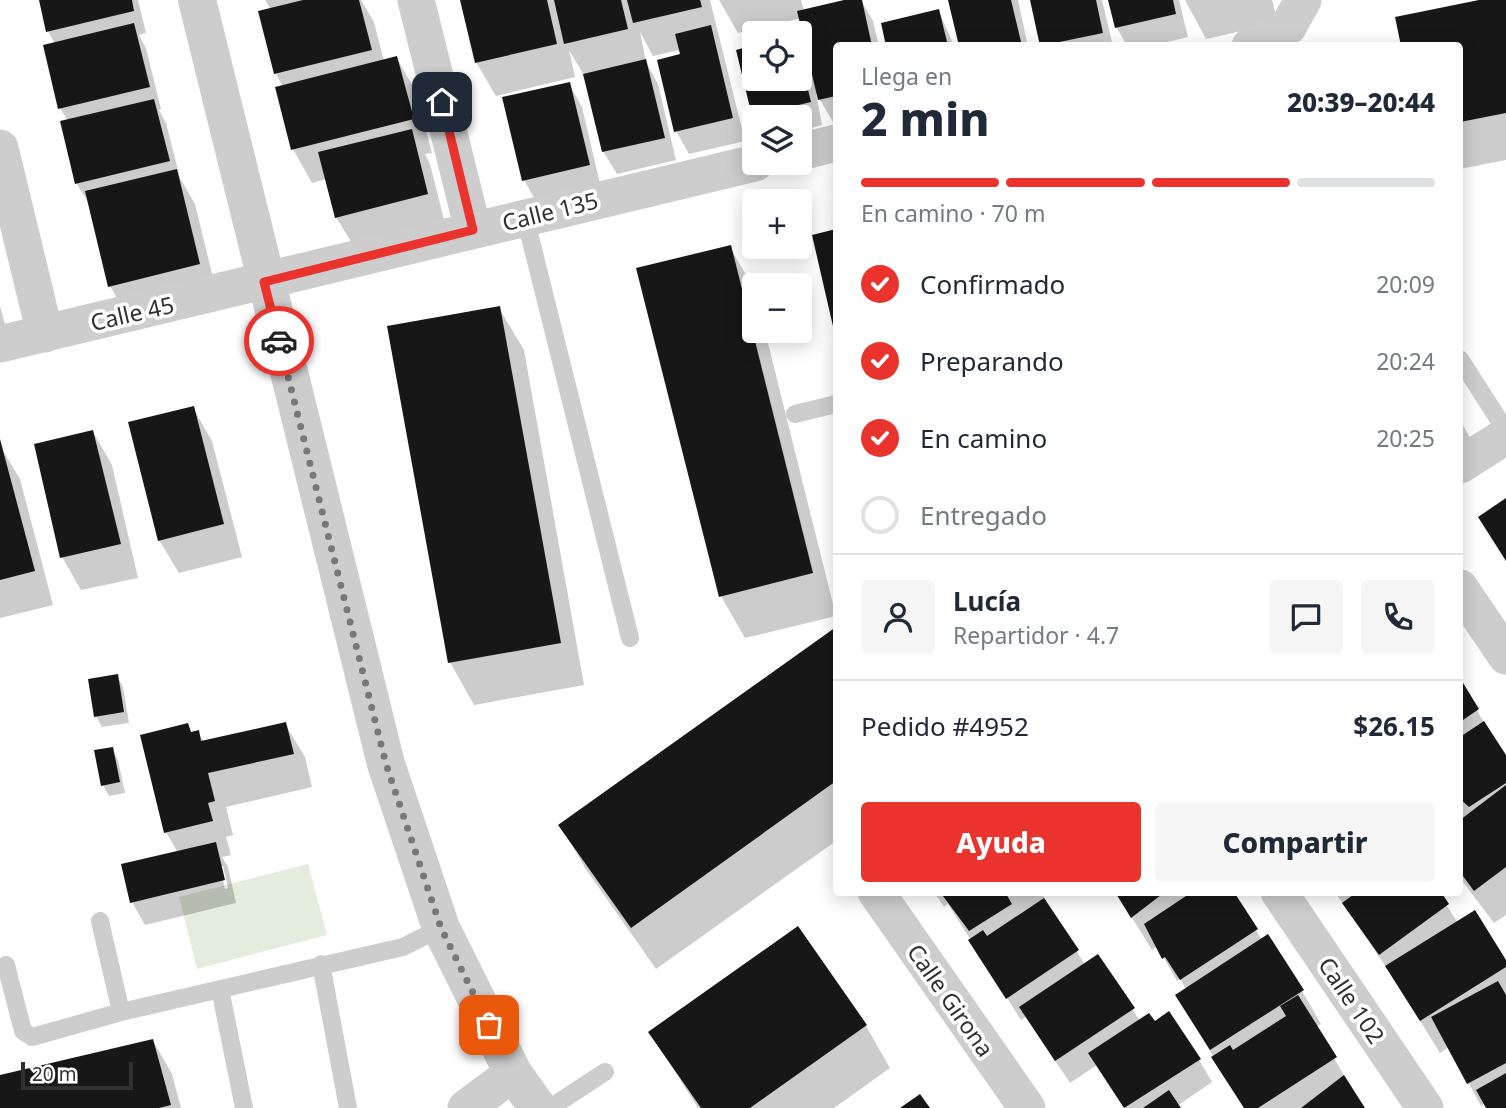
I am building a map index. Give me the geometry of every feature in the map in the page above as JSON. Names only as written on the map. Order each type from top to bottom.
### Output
[{"type":"street","points":[[197,0],[264,282],[386,764],[441,928],[513,1073],[538,1108]]},
{"type":"street","points":[[416,0],[473,230]]},
{"type":"street","points":[[1258,42],[1288,27],[1303,0]]},
{"type":"street","points":[[812,149],[833,145]]},
{"type":"street","points":[[0,148],[45,334]]},
{"type":"street","name":"Calle 135","points":[[264,282],[742,166]]},
{"type":"street","name":"Calle 45","points":[[0,344],[264,282]]},
{"type":"street","points":[[1463,464],[1506,436]]},
{"type":"street","points":[[1463,592],[1506,656]]},
{"type":"street","name":"Calle Girona","points":[[879,896],[1027,1108]]},
{"type":"street","name":"Calle 102","points":[[1282,896],[1425,1108]]},
{"type":"street","points":[[466,1108],[513,1073]]},
{"type":"lane","points":[[524,217],[630,638]]},
{"type":"lane","points":[[1463,364],[1506,431]]},
{"type":"lane","points":[[795,414],[833,405]]},
{"type":"lane","points":[[100,921],[121,1012]]},
{"type":"lane","points":[[6,965],[23,1031],[32,1037],[121,1012],[403,947],[441,928]]},
{"type":"lane","points":[[321,964],[348,1108]]},
{"type":"lane","points":[[219,989],[244,1108]]},
{"type":"lane","points":[[550,1108],[605,1072]]},
{"type":"green space","points":[[308,864],[327,935],[197,969],[179,897]]},
{"type":"building","points":[[39,0],[132,0],[134,11],[46,32]]},
{"type":"building","points":[[303,0],[359,0],[372,50],[274,74],[258,11]]},
{"type":"building","points":[[460,0],[547,0],[557,44],[475,63]]},
{"type":"building","points":[[554,0],[621,0],[628,29],[564,44]]},
{"type":"building","points":[[627,0],[700,0],[702,7],[633,23]]},
{"type":"building","points":[[844,0],[862,0],[871,42],[833,42],[833,97],[818,100],[812,75],[812,21],[799,21],[797,11]]},
{"type":"building","points":[[948,0],[1011,0],[1021,42],[958,42]]},
{"type":"building","points":[[1030,0],[1096,0],[1103,33],[1059,42],[1039,42]]},
{"type":"building","points":[[1108,0],[1173,0],[1176,14],[1115,28]]},
{"type":"building","points":[[1479,0],[1506,0],[1506,113],[1463,121],[1463,42],[1400,42],[1395,17]]},
{"type":"building","points":[[939,9],[947,42],[885,42],[881,23]]},
{"type":"building","points":[[134,23],[150,87],[58,109],[43,45]]},
{"type":"building","points":[[711,25],[733,118],[674,132],[657,60],[680,54],[675,34]]},
{"type":"building","points":[[742,48],[742,75],[736,50]]},
{"type":"building","points":[[397,56],[414,119],[291,150],[275,87]]},
{"type":"building","points":[[646,59],[665,138],[602,152],[583,74]]},
{"type":"building","points":[[570,82],[590,165],[522,181],[502,97]]},
{"type":"building","points":[[746,91],[808,91],[811,102],[798,105],[749,105]]},
{"type":"building","points":[[154,99],[170,161],[75,184],[60,121]]},
{"type":"building","points":[[412,129],[428,194],[335,218],[318,152]]},
{"type":"building","points":[[177,169],[200,264],[108,287],[85,191]]},
{"type":"building","points":[[833,230],[833,326],[812,235]]},
{"type":"building","points":[[731,245],[742,289],[742,343],[756,343],[813,573],[719,597],[636,268]]},
{"type":"building","points":[[500,306],[561,643],[448,663],[387,326]]},
{"type":"building","points":[[194,406],[224,524],[158,541],[128,422]]},
{"type":"building","points":[[93,430],[121,544],[60,558],[34,444]]},
{"type":"building","points":[[0,439],[35,571],[0,580]]},
{"type":"building","points":[[1506,498],[1506,561],[1478,517]]},
{"type":"building","points":[[833,629],[833,783],[631,928],[558,825]]},
{"type":"building","points":[[118,674],[124,712],[94,717],[88,679]]},
{"type":"building","points":[[1463,683],[1479,709],[1463,720]]},
{"type":"building","points":[[1484,721],[1506,755],[1506,783],[1469,807],[1463,802],[1463,735]]},
{"type":"building","points":[[286,722],[294,754],[208,773],[215,801],[208,803],[213,821],[164,833],[140,735],[188,723],[191,732],[199,730],[201,741]]},
{"type":"building","points":[[113,747],[120,782],[101,786],[94,750]]},
{"type":"building","points":[[1506,785],[1506,867],[1474,891],[1463,876],[1463,818]]},
{"type":"building","points":[[216,842],[225,880],[130,903],[121,864]]},
{"type":"building","points":[[943,896],[1007,896],[1012,904],[969,931]]},
{"type":"building","points":[[1117,896],[1160,896],[1131,918]]},
{"type":"building","points":[[1186,896],[1237,896],[1258,929],[1180,980],[1165,957],[1162,959],[1144,924]]},
{"type":"building","points":[[1352,896],[1444,896],[1449,904],[1379,955],[1342,903]]},
{"type":"building","points":[[1044,898],[1079,950],[1006,999],[968,940],[983,930],[987,936]]},
{"type":"building","points":[[1475,910],[1506,960],[1506,967],[1420,1021],[1385,966]]},
{"type":"building","points":[[798,926],[867,1025],[750,1108],[701,1108],[648,1032]]},
{"type":"building","points":[[1268,934],[1304,990],[1210,1050],[1175,995]]},
{"type":"building","points":[[1098,954],[1135,1008],[1055,1061],[1019,1007]]},
{"type":"building","points":[[1498,981],[1506,995],[1506,1063],[1467,1084],[1431,1017]]},
{"type":"building","points":[[1298,995],[1337,1057],[1258,1108],[1244,1108],[1211,1057],[1230,1045],[1233,1050],[1286,1016],[1280,1006]]},
{"type":"building","points":[[1169,1011],[1201,1059],[1124,1108],[1088,1053],[1149,1013],[1155,1021]]},
{"type":"building","points":[[153,1039],[171,1105],[159,1108],[0,1108],[0,1075]]},
{"type":"building","points":[[1506,1073],[1506,1108],[1486,1108],[1476,1090]]},
{"type":"building","points":[[1344,1075],[1365,1108],[1301,1108]]},
{"type":"building","points":[[1169,1090],[1181,1108],[1143,1108]]},
{"type":"building","points":[[920,1094],[930,1108],[900,1108]]},
{"type":"way so far","points":[[279,341],[386,764],[441,928],[489,1025]]},
{"type":"route","points":[[279,341],[264,282],[473,230],[442,102]]}]
